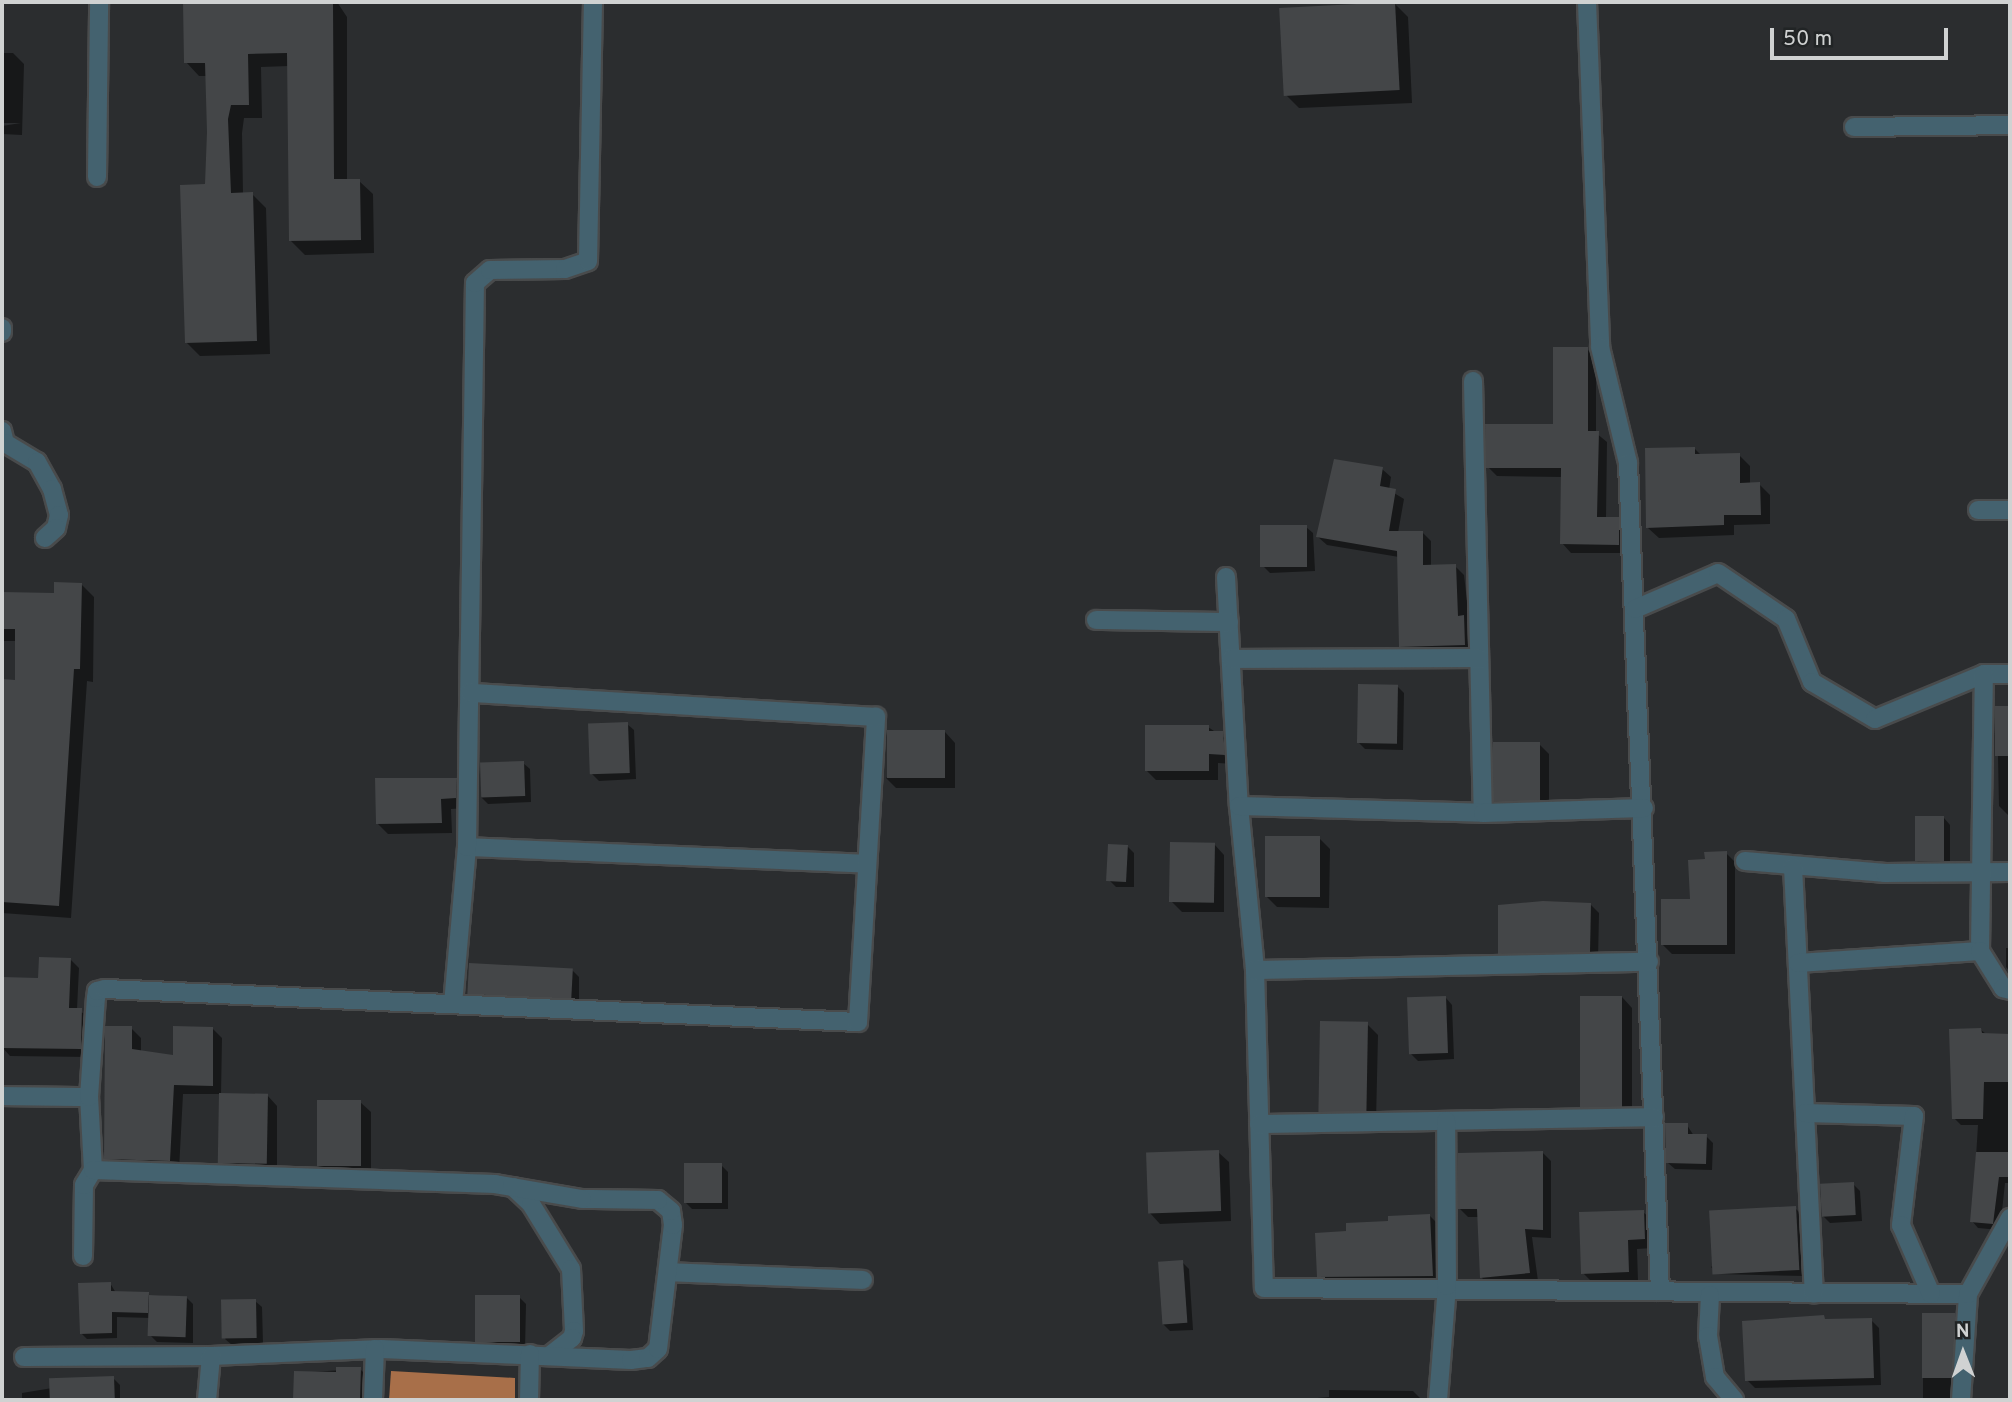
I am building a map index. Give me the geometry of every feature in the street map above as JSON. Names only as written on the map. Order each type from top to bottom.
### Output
[{"type":"street","points":[[97,177],[99,2]]},
{"type":"street","points":[[453,1004],[467,847],[475,283],[490,270],[565,269],[588,261],[593,2]]},
{"type":"street","points":[[1587,2],[1600,347],[1628,463],[1650,962],[1660,1291]]},
{"type":"street","points":[[1854,127],[2010,125]]},
{"type":"street","points":[[1473,380],[1483,813]]},
{"type":"street","points":[[2,431],[5,443],[37,462],[51,489],[59,515],[56,528],[45,538]]},
{"type":"street","points":[[1978,510],[2010,510]]},
{"type":"street","points":[[1635,609],[1718,573],[1786,620],[1812,682],[1875,719],[1984,674],[2010,674]]},
{"type":"street","points":[[1226,577],[1239,806],[1255,970],[1264,1288],[1447,1286],[1660,1291],[1710,1295],[1968,1294]]},
{"type":"street","points":[[1096,620],[1229,622]]},
{"type":"street","points":[[1231,659],[1479,658]]},
{"type":"street","points":[[1984,674],[1980,951],[2003,988],[2010,990]]},
{"type":"street","points":[[83,1256],[84,1185],[93,1170],[89,1097],[97,991],[105,989],[858,1022],[876,717],[470,693]]},
{"type":"street","points":[[1239,806],[1483,813],[1644,808]]},
{"type":"street","points":[[467,847],[867,864]]},
{"type":"street","points":[[1745,861],[1885,873],[1981,870],[2010,872]]},
{"type":"street","points":[[1793,867],[1814,1293]]},
{"type":"street","points":[[1798,963],[1980,951]]},
{"type":"street","points":[[1255,970],[1650,962]]},
{"type":"street","points":[[2,1096],[89,1097]]},
{"type":"street","points":[[1805,1113],[1914,1116],[1901,1225],[1931,1294]]},
{"type":"street","points":[[1259,1124],[1654,1117]]},
{"type":"street","points":[[1438,1400],[1447,1286],[1446,1121]]},
{"type":"street","points":[[24,1357],[211,1356],[374,1349],[648,1358],[658,1349],[673,1225],[671,1211],[658,1200],[582,1199],[513,1187],[93,1170]]},
{"type":"street","points":[[513,1187],[531,1204],[571,1269],[574,1331],[572,1338],[550,1355]]},
{"type":"street","points":[[1961,1400],[1968,1294],[2010,1217]]},
{"type":"street","points":[[668,1272],[863,1280]]},
{"type":"street","points":[[1710,1295],[1708,1336],[1715,1377],[1734,1400]]},
{"type":"street","points":[[373,1400],[374,1349]]},
{"type":"street","points":[[529,1400],[530,1354]]},
{"type":"street","points":[[207,1400],[211,1356]]},
{"type":"shaded area","points":[[391,1371],[515,1378],[515,1400],[389,1400]]},
{"type":"building","points":[[183,2],[333,2],[334,179],[360,179],[361,240],[289,241],[287,53],[248,54],[249,105],[231,105],[228,119],[231,193],[253,192],[257,341],[185,343],[180,185],[205,184],[207,132],[205,63],[184,63]]},
{"type":"building","points":[[1395,2],[1400,90],[1284,96],[1279,8]]},
{"type":"building","points":[[1553,347],[1588,347],[1588,431],[1599,431],[1597,517],[1619,517],[1619,545],[1560,544],[1561,468],[1486,468],[1485,424],[1553,424]]},
{"type":"building","points":[[1695,447],[1695,454],[1740,453],[1740,483],[1760,482],[1761,515],[1724,515],[1724,525],[1646,528],[1645,448]]},
{"type":"building","points":[[1334,459],[1383,467],[1380,486],[1396,489],[1389,531],[1423,531],[1423,565],[1456,564],[1458,616],[1464,615],[1465,645],[1399,647],[1397,551],[1316,537]]},
{"type":"building","points":[[1260,525],[1307,525],[1307,567],[1260,567]]},
{"type":"building","points":[[54,582],[82,583],[80,669],[74,669],[59,906],[2,902],[2,679],[15,680],[15,629],[2,629],[2,592],[54,593]]},
{"type":"building","points":[[1358,684],[1398,685],[1397,744],[1357,743]]},
{"type":"building","points":[[1995,706],[2010,706],[2010,756],[1995,756]]},
{"type":"building","points":[[628,722],[630,773],[590,774],[588,723]]},
{"type":"building","points":[[1145,725],[1209,725],[1209,731],[1223,731],[1225,755],[1209,754],[1209,771],[1145,771]]},
{"type":"building","points":[[887,730],[945,730],[945,778],[887,778]]},
{"type":"building","points":[[1493,742],[1540,742],[1540,801],[1493,801]]},
{"type":"building","points":[[524,761],[525,796],[481,798],[480,763]]},
{"type":"building","points":[[375,778],[457,778],[456,798],[441,799],[442,823],[376,824]]},
{"type":"building","points":[[1915,816],[1944,816],[1944,861],[1915,861]]},
{"type":"building","points":[[1265,836],[1320,836],[1320,897],[1265,897]]},
{"type":"building","points":[[1170,842],[1215,843],[1214,903],[1169,902]]},
{"type":"building","points":[[1108,844],[1128,845],[1126,882],[1106,881]]},
{"type":"building","points":[[1727,851],[1727,945],[1661,945],[1661,899],[1690,899],[1688,860],[1705,859],[1704,852]]},
{"type":"building","points":[[1543,901],[1591,903],[1590,952],[1498,954],[1498,905]]},
{"type":"building","points":[[39,957],[71,958],[69,1008],[82,1008],[81,1049],[2,1048],[2,977],[38,978]]},
{"type":"building","points":[[469,963],[573,968],[571,999],[467,994]]},
{"type":"building","points":[[1446,996],[1448,1053],[1409,1054],[1407,997]]},
{"type":"building","points":[[1580,996],[1622,996],[1622,1107],[1580,1107]]},
{"type":"building","points":[[1320,1021],[1368,1022],[1366,1113],[1318,1112]]},
{"type":"building","points":[[105,1026],[132,1026],[132,1049],[173,1055],[173,1026],[213,1027],[213,1086],[174,1085],[170,1161],[104,1159]]},
{"type":"building","points":[[1981,1028],[1982,1033],[2010,1034],[2010,1082],[1984,1082],[1983,1119],[1952,1119],[1949,1029]]},
{"type":"building","points":[[219,1093],[268,1094],[267,1164],[218,1163]]},
{"type":"building","points":[[317,1100],[361,1100],[361,1166],[317,1166]]},
{"type":"building","points":[[1665,1123],[1688,1123],[1688,1134],[1707,1134],[1706,1164],[1666,1163]]},
{"type":"building","points":[[1219,1150],[1221,1211],[1148,1214],[1146,1153]]},
{"type":"building","points":[[1543,1151],[1543,1230],[1525,1229],[1530,1273],[1480,1278],[1477,1209],[1458,1209],[1458,1153]]},
{"type":"building","points":[[1976,1152],[2010,1152],[2010,1177],[1999,1177],[1993,1224],[1970,1222]]},
{"type":"building","points":[[684,1163],[722,1163],[722,1203],[684,1203]]},
{"type":"building","points":[[1854,1182],[1856,1215],[1822,1217],[1820,1184]]},
{"type":"building","points":[[1796,1206],[1799,1270],[1712,1274],[1709,1211]]},
{"type":"building","points":[[1644,1210],[1645,1239],[1628,1240],[1629,1272],[1581,1274],[1579,1212]]},
{"type":"building","points":[[1430,1214],[1433,1276],[1317,1277],[1315,1233],[1346,1231],[1346,1223],[1388,1221],[1388,1216]]},
{"type":"building","points":[[1183,1260],[1187,1323],[1162,1325],[1158,1262]]},
{"type":"building","points":[[111,1282],[111,1291],[149,1292],[148,1313],[112,1312],[112,1333],[80,1334],[78,1283]]},
{"type":"building","points":[[149,1295],[187,1296],[186,1337],[148,1336]]},
{"type":"building","points":[[475,1295],[520,1295],[520,1342],[475,1342]]},
{"type":"building","points":[[256,1299],[257,1338],[222,1339],[221,1300]]},
{"type":"building","points":[[1922,1313],[1955,1313],[1955,1378],[1922,1378]]},
{"type":"building","points":[[1824,1315],[1825,1319],[1872,1318],[1874,1378],[1745,1381],[1742,1321]]},
{"type":"building","points":[[336,1367],[361,1367],[360,1400],[293,1399],[294,1371],[336,1372]]},
{"type":"building","points":[[114,1376],[115,1400],[50,1400],[49,1378]]}]
